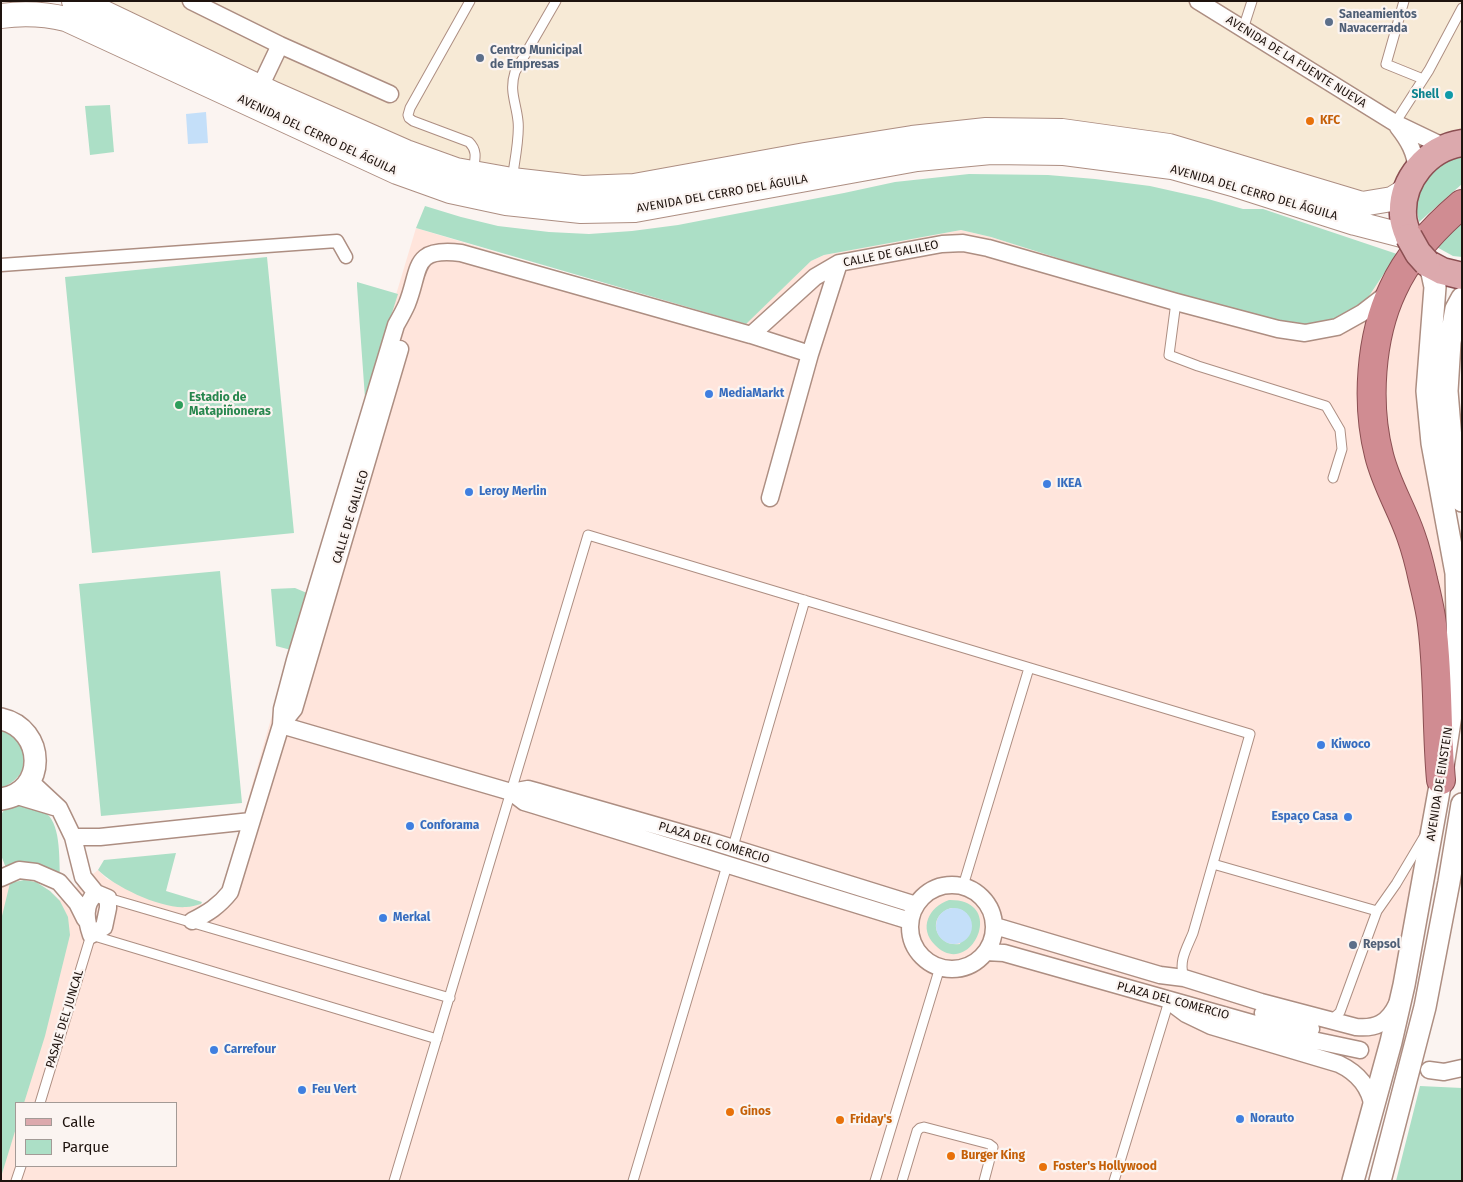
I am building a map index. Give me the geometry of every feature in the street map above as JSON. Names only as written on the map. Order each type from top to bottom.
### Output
[{"type":"highway","points":[[1441,780],[1431,618],[1411,536],[1392,494],[1379,456],[1371,393],[1381,323],[1392,289],[1430,235],[1462,204]]},
{"type":"main road","name":"AVENIDA DEL CERRO DEL ÁGUILA","points":[[74,1],[92,7],[260,87],[406,152],[456,170],[512,180],[582,188],[634,186],[912,138],[986,130],[1062,131],[1169,146],[1362,204],[1392,199],[1411,181]]},
{"type":"main road","name":"AVENIDA DEL CERRO DEL ÁGUILA","points":[[1,16],[13,14],[52,16],[66,19],[398,172],[450,192],[506,203],[581,211],[634,210],[918,159],[991,152],[1064,153],[1172,167],[1236,185],[1355,223],[1409,237]]},
{"type":"main road","points":[[1454,145],[1427,159],[1411,181],[1403,216],[1409,237],[1418,253],[1428,263],[1442,271],[1462,276]]},
{"type":"street","points":[[191,1],[280,45],[390,94]]},
{"type":"street","name":"AVENIDA DE LA FUENTE NUEVA","points":[[1198,1],[1214,6],[1243,29],[1395,123],[1454,145]]},
{"type":"street","points":[[260,87],[280,45]]},
{"type":"street","name":"AVENIDA DE LA FUENTE NUEVA","points":[[1395,123],[1409,140],[1413,150],[1411,181]]},
{"type":"street","points":[[1,265],[337,241],[346,257]]},
{"type":"street","name":"CALLE DE GALILEO","points":[[192,921],[211,912],[230,892],[281,725],[294,710],[406,328],[407,304],[419,264],[424,257],[447,251],[461,253],[751,335],[815,277],[839,263],[942,244],[964,244],[988,248],[1176,302],[1278,329],[1305,333],[1337,327],[1362,313],[1392,289]]},
{"type":"street","points":[[770,498],[810,354],[839,263]]},
{"type":"street","name":"AVENIDA DE EINSTEIN","points":[[1353,1181],[1392,1042],[1404,985],[1441,780],[1458,658],[1456,573],[1432,443],[1429,409],[1428,383],[1435,287],[1428,263]]},
{"type":"street","points":[[1462,298],[1456,309],[1450,342],[1448,391],[1451,439],[1462,501]]},
{"type":"street","points":[[751,335],[810,354]]},
{"type":"street","points":[[2,718],[26,732],[33,743],[36,756],[35,769],[10,795],[59,808],[72,837],[83,877],[102,895],[90,899],[88,927]]},
{"type":"street","name":"PLAZA DEL COMERCIO","points":[[281,725],[511,792],[524,802],[910,921]]},
{"type":"street","name":"PLAZA DEL COMERCIO","points":[[511,792],[528,789],[539,792],[732,848],[916,905]]},
{"type":"street","name":"AVENIDA DE EINSTEIN","points":[[1380,1181],[1456,878],[1462,804]]},
{"type":"street","points":[[72,837],[100,837],[251,822]]},
{"type":"street","points":[[1,878],[19,870],[36,872],[59,882],[77,903],[88,927]]},
{"type":"street","points":[[950,884],[964,886],[976,891],[986,900],[992,912],[995,926],[993,940],[986,952],[977,961],[965,967],[952,969],[940,967],[926,960],[916,949],[911,936],[910,921],[916,905],[925,894],[937,887],[950,884]]},
{"type":"street","name":"PLAZA DEL COMERCIO","points":[[995,926],[1160,976],[1184,978],[1261,1002],[1356,1027],[1370,1028],[1381,1024],[1396,1007],[1404,985]]},
{"type":"street","name":"PLAZA DEL COMERCIO","points":[[986,952],[1004,954],[1169,1001],[1200,1007],[1316,1041],[1367,1053],[1297,1024],[1174,985],[1160,976]]},
{"type":"street","points":[[1169,1001],[1186,1014],[1211,1026],[1339,1064],[1351,1070],[1367,1087],[1374,1108]]},
{"type":"street","points":[[1429,1070],[1444,1072],[1462,1068]]},
{"type":"lane","points":[[470,1],[410,108],[408,118],[469,142],[474,147],[476,154],[473,173]]},
{"type":"lane","points":[[512,180],[518,123],[512,80],[556,1]]},
{"type":"lane","points":[[1243,29],[1252,1]]},
{"type":"lane","points":[[1404,1],[1386,64],[1423,79]]},
{"type":"lane","points":[[1395,123],[1423,79],[1462,8]]},
{"type":"lane","points":[[1176,302],[1168,355],[1326,406],[1340,430],[1342,449],[1333,478]]},
{"type":"lane","points":[[394,1181],[588,535],[1250,734],[1193,933],[1183,956],[1181,969],[1184,978]]},
{"type":"lane","points":[[633,1181],[804,600]]},
{"type":"lane","points":[[964,886],[1029,668]]},
{"type":"lane","points":[[1331,1020],[1340,1012],[1377,911],[1396,884],[1434,817]]},
{"type":"lane","points":[[1213,864],[1377,911]]},
{"type":"lane","points":[[102,895],[450,998]]},
{"type":"lane","points":[[88,927],[437,1039]]},
{"type":"lane","name":"PASAJE DEL JUNCAL","points":[[40,1102],[88,927]]},
{"type":"lane","points":[[875,1181],[940,967]]},
{"type":"lane","points":[[1114,1181],[1169,1001]]},
{"type":"lane","points":[[902,1181],[917,1131],[924,1127],[989,1144],[993,1147],[984,1181]]},
{"type":"lane","points":[[16,1181],[21,1167]]},
{"type":"shaded area","points":[[74,1],[1462,1],[1462,143],[1392,199],[1062,131],[634,186],[456,170]]},
{"type":"shaded area","points":[[416,228],[661,302],[745,324],[811,261],[824,255],[961,230],[991,237],[1178,296],[1363,305],[1409,237],[1427,263],[1446,515],[1454,695],[1353,1181],[1,1181],[1,886],[24,880],[36,882],[60,900],[98,870],[107,879],[184,907],[214,900],[223,887],[314,568]]},
{"type":"green space","points":[[110,105],[114,152],[90,155],[85,106]]},
{"type":"green space","points":[[1462,153],[1462,184],[1419,222],[1415,202],[1428,171]]},
{"type":"green space","points":[[969,174],[1048,175],[1150,186],[1243,209],[1263,209],[1397,254],[1363,305],[1327,322],[1303,327],[1178,296],[991,237],[961,230],[824,255],[811,261],[746,324],[416,228],[425,206],[498,226],[549,232],[589,234],[632,231],[678,225],[895,182]]},
{"type":"green space","points":[[1462,217],[1462,257],[1453,256],[1433,245]]},
{"type":"green space","name":"Estadio de Matapiñoneras","points":[[267,257],[294,533],[92,553],[65,277]]},
{"type":"green space","points":[[357,282],[398,294],[365,398],[357,286]]},
{"type":"green space","points":[[220,571],[242,803],[101,816],[79,584]]},
{"type":"green space","points":[[295,588],[307,593],[291,650],[276,646],[271,589]]},
{"type":"green space","points":[[1,729],[10,732],[20,742],[25,756],[25,763],[14,781],[1,788]]},
{"type":"green space","points":[[13,803],[29,806],[44,812],[54,823],[58,840],[60,875],[47,867],[27,863],[6,868],[1,855],[1,815],[7,805]]},
{"type":"green space","points":[[176,853],[166,891],[202,902],[201,904],[176,907],[152,901],[127,890],[98,870],[104,860]]},
{"type":"green space","points":[[24,880],[36,882],[50,891],[60,901],[68,917],[70,935],[45,1036],[24,1102],[15,1102],[15,1131],[1,1177],[1,920],[10,883]]},
{"type":"green space","points":[[949,900],[967,903],[977,912],[980,923],[978,936],[971,946],[960,953],[948,953],[935,945],[927,932],[928,919],[931,913],[942,903]],"holes":[[[951,908],[962,910],[967,914],[960,944],[952,944],[940,937],[936,924],[943,912]]]},
{"type":"green space","points":[[1420,1086],[1462,1088],[1462,1181],[1396,1181]]},
{"type":"water","points":[[206,112],[208,143],[188,144],[186,114]]},
{"type":"water","points":[[954,908],[961,909],[967,913],[971,919],[971,933],[967,939],[961,943],[954,944],[947,943],[941,939],[937,933],[936,926],[937,919],[941,913],[947,909]]},
{"type":"place","name":"Saneamientos Navacerrada","points":[[1329,22]]},
{"type":"place","name":"Centro Municipal de Empresas","points":[[480,58]]},
{"type":"place","name":"Shell","points":[[1449,95]]},
{"type":"place","name":"KFC","points":[[1310,121]]},
{"type":"place","name":"MediaMarkt","points":[[709,394]]},
{"type":"place","name":"Estadio de Matapiñoneras","points":[[179,405]]},
{"type":"place","name":"IKEA","points":[[1047,484]]},
{"type":"place","name":"Leroy Merlin","points":[[469,492]]},
{"type":"place","name":"Kiwoco","points":[[1321,745]]},
{"type":"place","name":"Espaço Casa","points":[[1348,817]]},
{"type":"place","name":"Conforama","points":[[410,826]]},
{"type":"place","name":"Merkal","points":[[383,918]]},
{"type":"place","name":"Repsol","points":[[1353,945]]},
{"type":"place","name":"Carrefour","points":[[214,1050]]},
{"type":"place","name":"Feu Vert","points":[[302,1090]]},
{"type":"place","name":"Ginos","points":[[730,1112]]},
{"type":"place","name":"Norauto","points":[[1240,1119]]},
{"type":"place","name":"Friday's","points":[[840,1120]]},
{"type":"place","name":"Burger King","points":[[951,1156]]},
{"type":"place","name":"Foster's Hollywood","points":[[1043,1167]]}]
